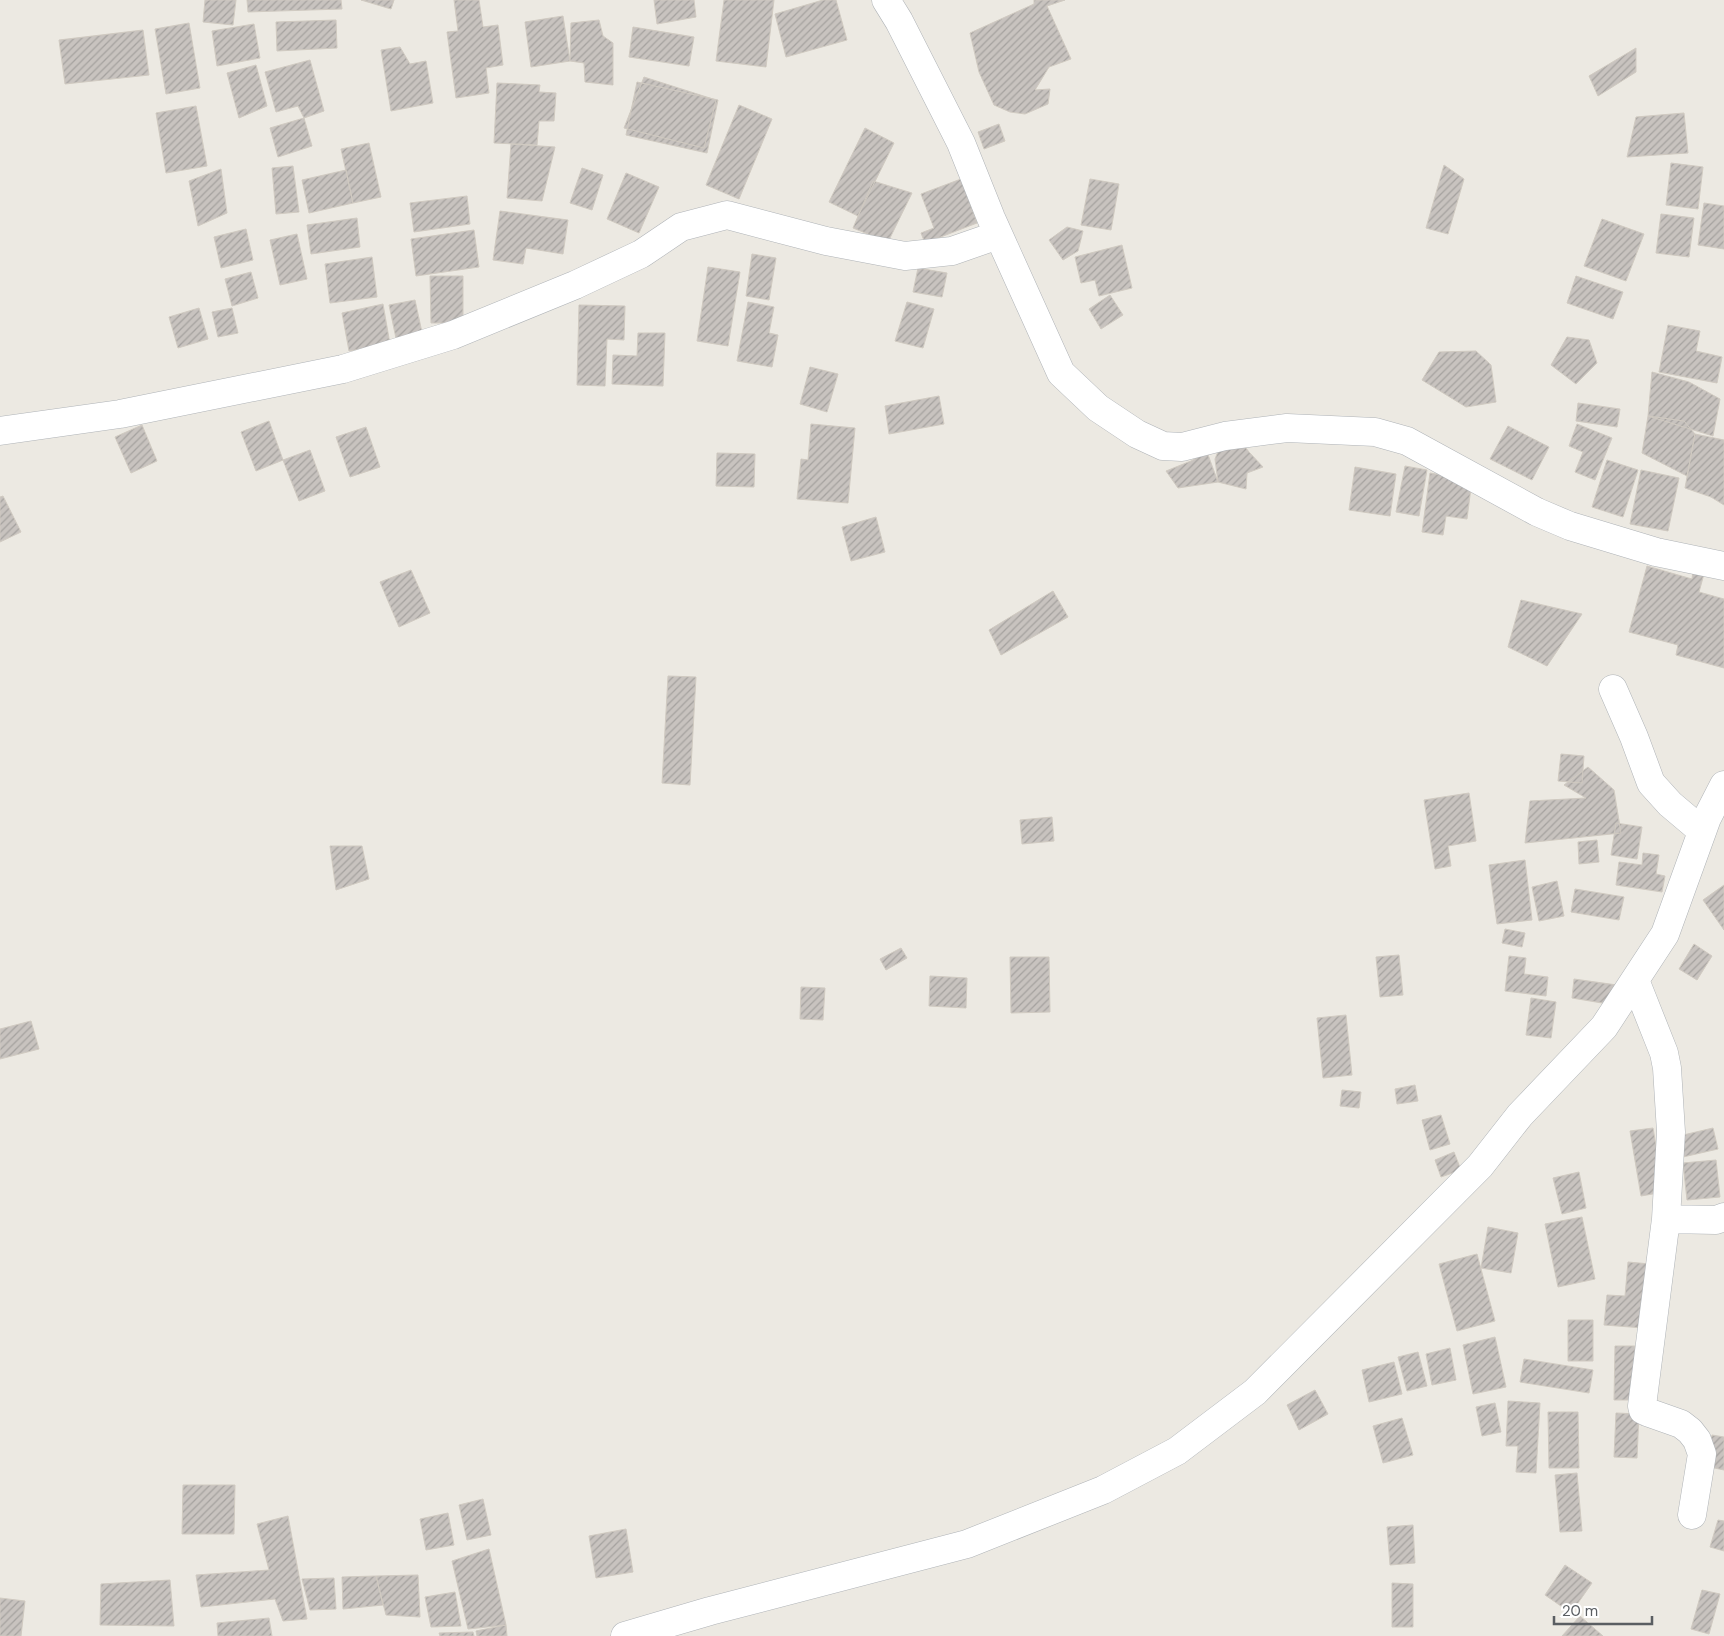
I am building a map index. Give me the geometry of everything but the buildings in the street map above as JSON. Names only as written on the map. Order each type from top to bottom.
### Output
[{"type":"street","points":[[886,0],[899,20],[960,143],[998,235],[1061,373],[1098,408],[1137,434],[1163,446],[1182,447],[1225,436],[1287,428],[1374,432],[1407,441],[1537,512],[1570,526],[1656,552],[1724,566]]},
{"type":"street","points":[[0,431],[120,414],[343,369],[453,334],[575,285],[641,254],[681,227],[727,215],[826,241],[905,256],[952,251],[998,235]]},
{"type":"street","points":[[1613,689],[1651,783],[1670,804],[1702,831]]},
{"type":"street","points":[[626,1636],[707,1624],[967,1544],[1103,1490],[1177,1451],[1255,1392],[1480,1166],[1520,1115],[1604,1028],[1666,934],[1707,818],[1724,786]]},
{"type":"street","points":[[1634,980],[1661,1046],[1667,1068],[1671,1132],[1666,1220],[1642,1406],[1646,1412],[1681,1424],[1690,1430],[1697,1440],[1702,1454],[1692,1515]]},
{"type":"street","points":[[1666,1220],[1716,1220],[1724,1218]]}]
